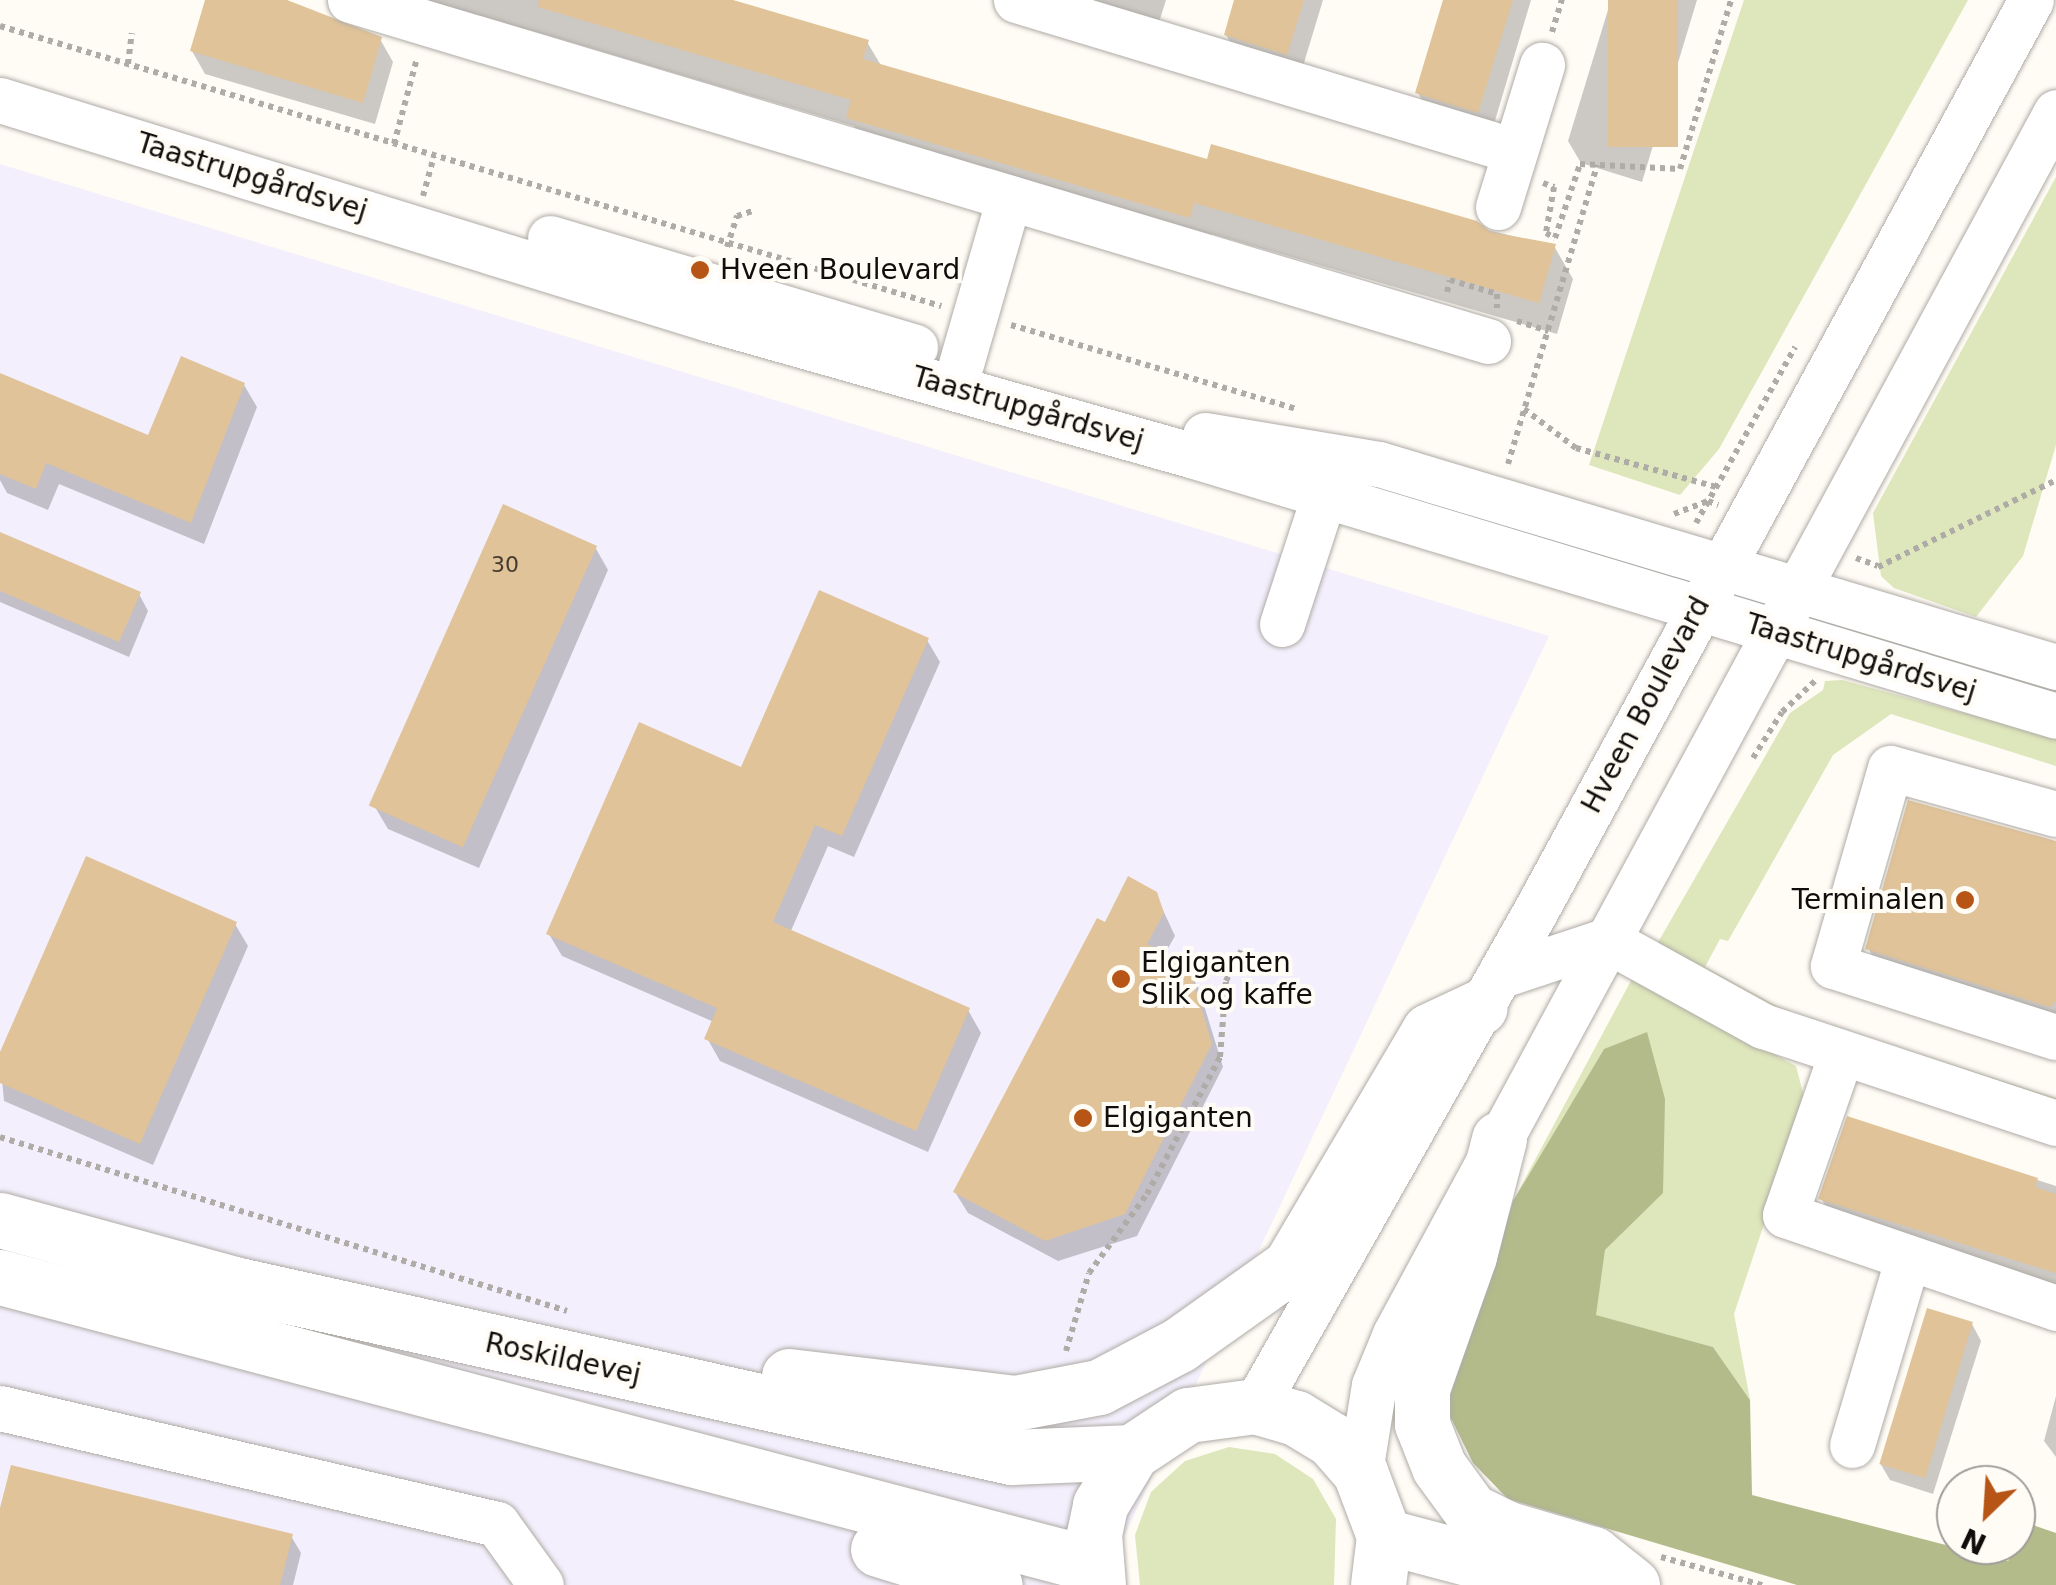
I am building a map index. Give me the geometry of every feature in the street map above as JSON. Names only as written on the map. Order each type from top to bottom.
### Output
[{"type":"main road","points":[[703,1389],[764,1373],[1016,1403],[1078,1393],[1179,1345],[1290,1266],[1429,1031],[1490,992]]},
{"type":"main road","points":[[1498,1139],[1469,1256],[1422,1389],[1422,1424],[1440,1467],[1471,1511],[1593,1554],[1632,1585]]},
{"type":"main road","name":"Roskildevej","points":[[0,1220],[234,1284],[1011,1456],[1132,1452]]},
{"type":"main road","points":[[0,1277],[478,1402],[1096,1575],[1100,1505],[1132,1452],[1188,1414],[1255,1406],[1296,1418],[1332,1440],[1360,1472],[1381,1560],[1569,1585]]},
{"type":"main road","points":[[478,1402],[859,1544],[994,1585]]},
{"type":"street","points":[[350,0],[1488,341]]},
{"type":"street","points":[[1016,0],[1507,177],[1542,65]]},
{"type":"street","name":"Hveen Boulevard","points":[[1255,1406],[1490,992],[2030,0]]},
{"type":"street","name":"Taastrupgårdsvej","points":[[0,74],[722,265],[961,364],[1330,476],[1697,608],[2056,716]]},
{"type":"street","name":"Taastrupgårdsvej","points":[[0,100],[727,324],[1330,476],[1498,498],[2056,667]]},
{"type":"street","points":[[1360,1472],[1374,1385],[1395,1334],[2056,112]]},
{"type":"street","name":"Taastrupgårdsvej","points":[[961,364],[1010,198]]},
{"type":"street","points":[[1282,624],[1330,476]]},
{"type":"street","points":[[2056,814],[1890,768],[1833,966],[2056,1038]]},
{"type":"street","points":[[1490,992],[1607,940]]},
{"type":"street","points":[[1607,940],[1763,1026],[1840,1057],[2056,1123]]},
{"type":"street","points":[[1840,1057],[1784,1216],[2056,1308]]},
{"type":"street","points":[[1852,1444],[1908,1260]]},
{"type":"street","points":[[0,1408],[498,1524],[541,1585]]},
{"type":"path","points":[[1507,177],[1554,186],[1546,233],[1555,238],[1580,164],[1680,169],[1731,0]]},
{"type":"path","points":[[394,144],[426,23]]},
{"type":"path","points":[[0,26],[394,144],[722,265],[975,315],[1310,413]]},
{"type":"path","points":[[128,64],[132,33]]},
{"type":"path","points":[[1498,498],[1597,165]]},
{"type":"path","points":[[722,265],[738,216],[752,211]]},
{"type":"path","points":[[1524,408],[1576,448],[1717,487]]},
{"type":"path","points":[[1878,566],[2056,480]]},
{"type":"path","points":[[1663,518],[1708,501]]},
{"type":"path","points":[[1078,1393],[1065,1354],[1078,1300],[1089,1273],[1148,1194],[1220,1057],[1226,981],[1241,951]]},
{"type":"path","points":[[0,1137],[582,1316]]},
{"type":"shaded area","points":[[0,164],[1549,636],[1101,1585],[0,1585]]},
{"type":"green space","points":[[1744,0],[1968,0],[1719,449],[1680,495],[1589,465]]},
{"type":"green space","points":[[2056,177],[2056,445],[2023,556],[1976,617],[1894,588],[1881,576],[1873,513]]},
{"type":"green space","points":[[1842,680],[2056,738],[2056,766],[1891,714],[1833,755],[1728,941],[1720,939],[1705,967],[1788,1012],[2056,1098],[2056,1105],[1766,1014],[1653,951],[1790,713],[1823,690],[1825,681]]},
{"type":"green space","points":[[1633,977],[1796,1066],[1805,1101],[1734,1314],[1750,1400],[1713,1347],[1595,1315],[1605,1250],[1663,1192],[1604,1049],[1513,1201]]},
{"type":"green space","points":[[1647,1032],[1665,1099],[1663,1193],[1605,1250],[1596,1315],[1713,1347],[1750,1400],[1752,1495],[1936,1542],[1936,1565],[2036,1565],[2036,1526],[2056,1533],[2056,1585],[1797,1585],[1508,1499],[1473,1463],[1446,1408],[1513,1201],[1604,1049]]},
{"type":"green space","points":[[1229,1447],[1275,1454],[1313,1479],[1336,1519],[1334,1585],[1140,1585],[1135,1535],[1151,1492],[1185,1461]]},
{"type":"building","points":[[205,0],[287,0],[382,37],[363,103],[190,51]]},
{"type":"building","points":[[539,0],[733,0],[869,40],[863,59],[1207,159],[1211,144],[1477,221],[1491,232],[1556,244],[1539,303],[1194,203],[1190,218],[846,118],[851,100],[538,7]]},
{"type":"building","points":[[1234,0],[1304,0],[1287,55],[1224,35]]},
{"type":"building","points":[[1443,0],[1513,0],[1478,113],[1415,93]]},
{"type":"building","points":[[1608,0],[1678,0],[1678,147],[1608,147]]},
{"type":"building","points":[[181,356],[245,383],[191,523],[46,463],[36,489],[0,474],[0,373],[148,435]]},
{"type":"building","points":[[503,504],[597,546],[463,847],[369,805]]},
{"type":"building","points":[[0,532],[141,592],[119,642],[0,591]]},
{"type":"building","points":[[819,590],[929,638],[842,836],[815,825],[773,922],[970,1008],[916,1131],[704,1039],[717,1008],[546,934],[639,722],[741,767]]},
{"type":"building","name":"Terminalen","points":[[1908,800],[2056,841],[2056,1001],[2050,1007],[1865,949]]},
{"type":"building","points":[[86,856],[237,922],[140,1144],[0,1083],[0,1052]]},
{"type":"building","name":"Elgiganten","points":[[1128,876],[1157,892],[1164,913],[1147,944],[1188,964],[1212,1044],[1125,1214],[1045,1241],[953,1192],[1097,918],[1105,922]]},
{"type":"building","points":[[1847,1116],[2038,1178],[2035,1187],[2056,1194],[2056,1273],[1818,1199]]},
{"type":"building","points":[[1927,1308],[1973,1322],[1925,1478],[1879,1464]]},
{"type":"building","points":[[11,1465],[293,1534],[280,1585],[0,1585],[0,1508]]},
{"type":"place","name":"Hveen Boulevard","points":[[700,270]]},
{"type":"place","name":"Terminalen","points":[[1965,900]]},
{"type":"place","name":"Elgiganten Slik og kaffe","points":[[1121,979]]},
{"type":"place","name":"Elgiganten","points":[[1083,1118]]}]
